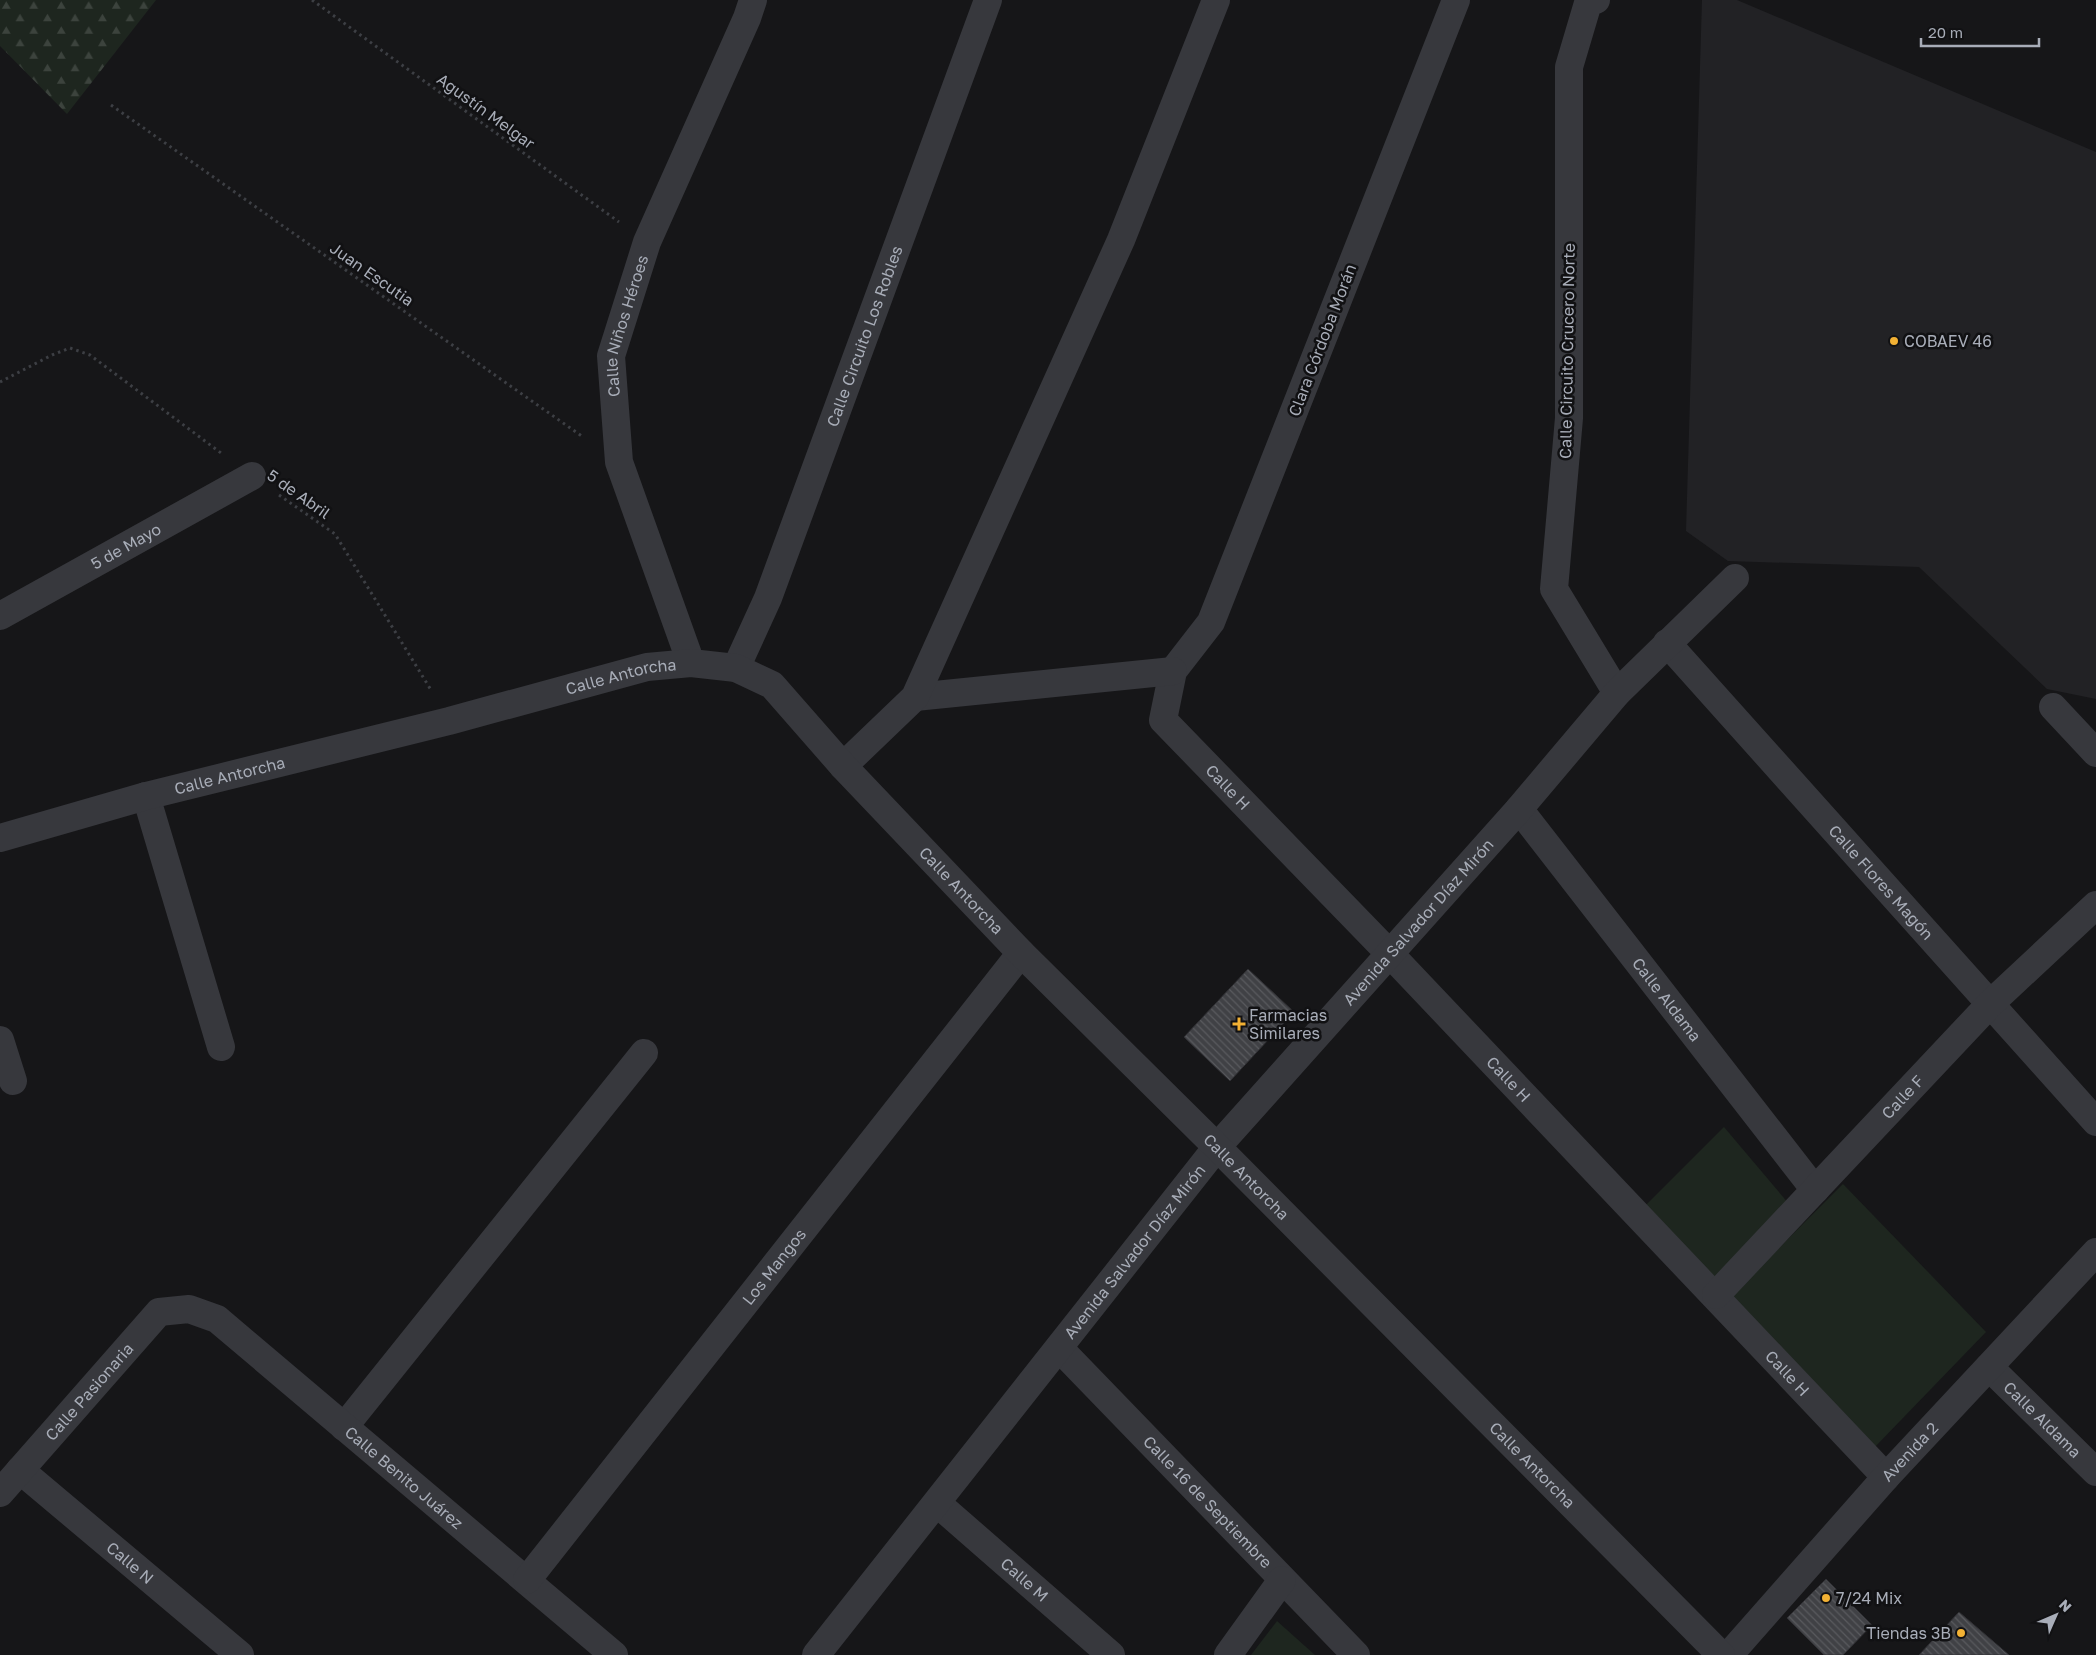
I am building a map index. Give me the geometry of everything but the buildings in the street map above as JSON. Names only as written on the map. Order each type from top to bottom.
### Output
[{"type":"street","name":"Calle Niños Héroes","points":[[691,663],[619,462],[611,356],[647,242],[747,18],[753,0]]},
{"type":"street","name":"Calle Circuito Los Robles","points":[[736,668],[768,598],[988,0]]},
{"type":"street","points":[[843,766],[915,697],[1121,240],[1216,0]]},
{"type":"street","name":"Clara Córdoba Morán","points":[[1173,671],[1212,622],[1456,0]]},
{"type":"street","name":"Calle Circuito Crucero Norte","points":[[1589,1],[1569,67],[1569,418],[1554,589],[1617,693]]},
{"type":"street","name":"5 de Mayo","points":[[0,616],[252,476]]},
{"type":"street","name":"Avenida Salvador Díaz Mirón","points":[[816,1655],[938,1504],[1217,1147],[1518,809],[1617,693],[1735,578]]},
{"type":"street","name":"Calle Flores Magón","points":[[1667,643],[2096,1122]]},
{"type":"street","name":"Calle Antorcha","points":[[0,838],[146,796],[449,721],[647,667],[691,663],[736,668],[772,685],[843,766],[1021,953],[1217,1147],[1721,1655]]},
{"type":"street","points":[[915,697],[1173,671]]},
{"type":"street","name":"Calle H","points":[[1173,671],[1163,720],[1390,954],[1886,1476]]},
{"type":"street","points":[[2053,707],[2096,753]]},
{"type":"street","points":[[146,796],[220,1047]]},
{"type":"street","name":"Calle Aldama","points":[[1518,809],[1815,1190]]},
{"type":"street","name":"Calle F","points":[[1716,1295],[1990,1004],[2096,905]]},
{"type":"street","name":"Los Mangos","points":[[527,1580],[1021,953]]},
{"type":"street","points":[[0,1040],[13,1081]]},
{"type":"street","points":[[344,1427],[644,1053]]},
{"type":"street","name":"Avenida 2","points":[[1729,1655],[1886,1476],[2096,1252]]},
{"type":"street","name":"Calle Benito Juárez","points":[[189,1309],[217,1319],[614,1655]]},
{"type":"street","name":"Calle Pasionaria","points":[[0,1493],[159,1312],[189,1309]]},
{"type":"street","name":"Calle 16 de Septiembre","points":[[1060,1348],[1356,1655]]},
{"type":"street","name":"Calle Aldama","points":[[1989,1367],[2096,1472]]},
{"type":"street","name":"Calle N","points":[[20,1470],[240,1655]]},
{"type":"street","name":"Calle M","points":[[938,1504],[1111,1655]]},
{"type":"street","points":[[1228,1655],[1282,1580]]},
{"type":"path","name":"Agustín Melgar","points":[[312,0],[647,242]]},
{"type":"path","name":"Juan Escutia","points":[[110,105],[619,462]]},
{"type":"path","name":"5 de Abril","points":[[0,382],[52,355],[70,348],[90,355],[252,476],[334,534],[449,721]]},
{"type":"shaded area","name":"COBAEV 46","points":[[1702,0],[1737,0],[2096,152],[2096,699],[2047,689],[1919,567],[1728,561],[1686,531]]},
{"type":"green space","points":[[0,0],[156,0],[67,114],[0,46]]},
{"type":"green space","points":[[1724,1127],[1789,1204],[1713,1282],[1641,1210]]},
{"type":"green space","points":[[1843,1184],[1986,1332],[1873,1449],[1728,1299]]},
{"type":"green space","points":[[1277,1621],[1315,1655],[1251,1655]]},
{"type":"place","name":"COBAEV 46","points":[[1894,341]]},
{"type":"place","name":"Farmacias Similares","points":[[1239,1024]]},
{"type":"place","name":"7/24 Mix","points":[[1826,1598]]},
{"type":"place","name":"Tiendas 3B","points":[[1961,1633]]}]
